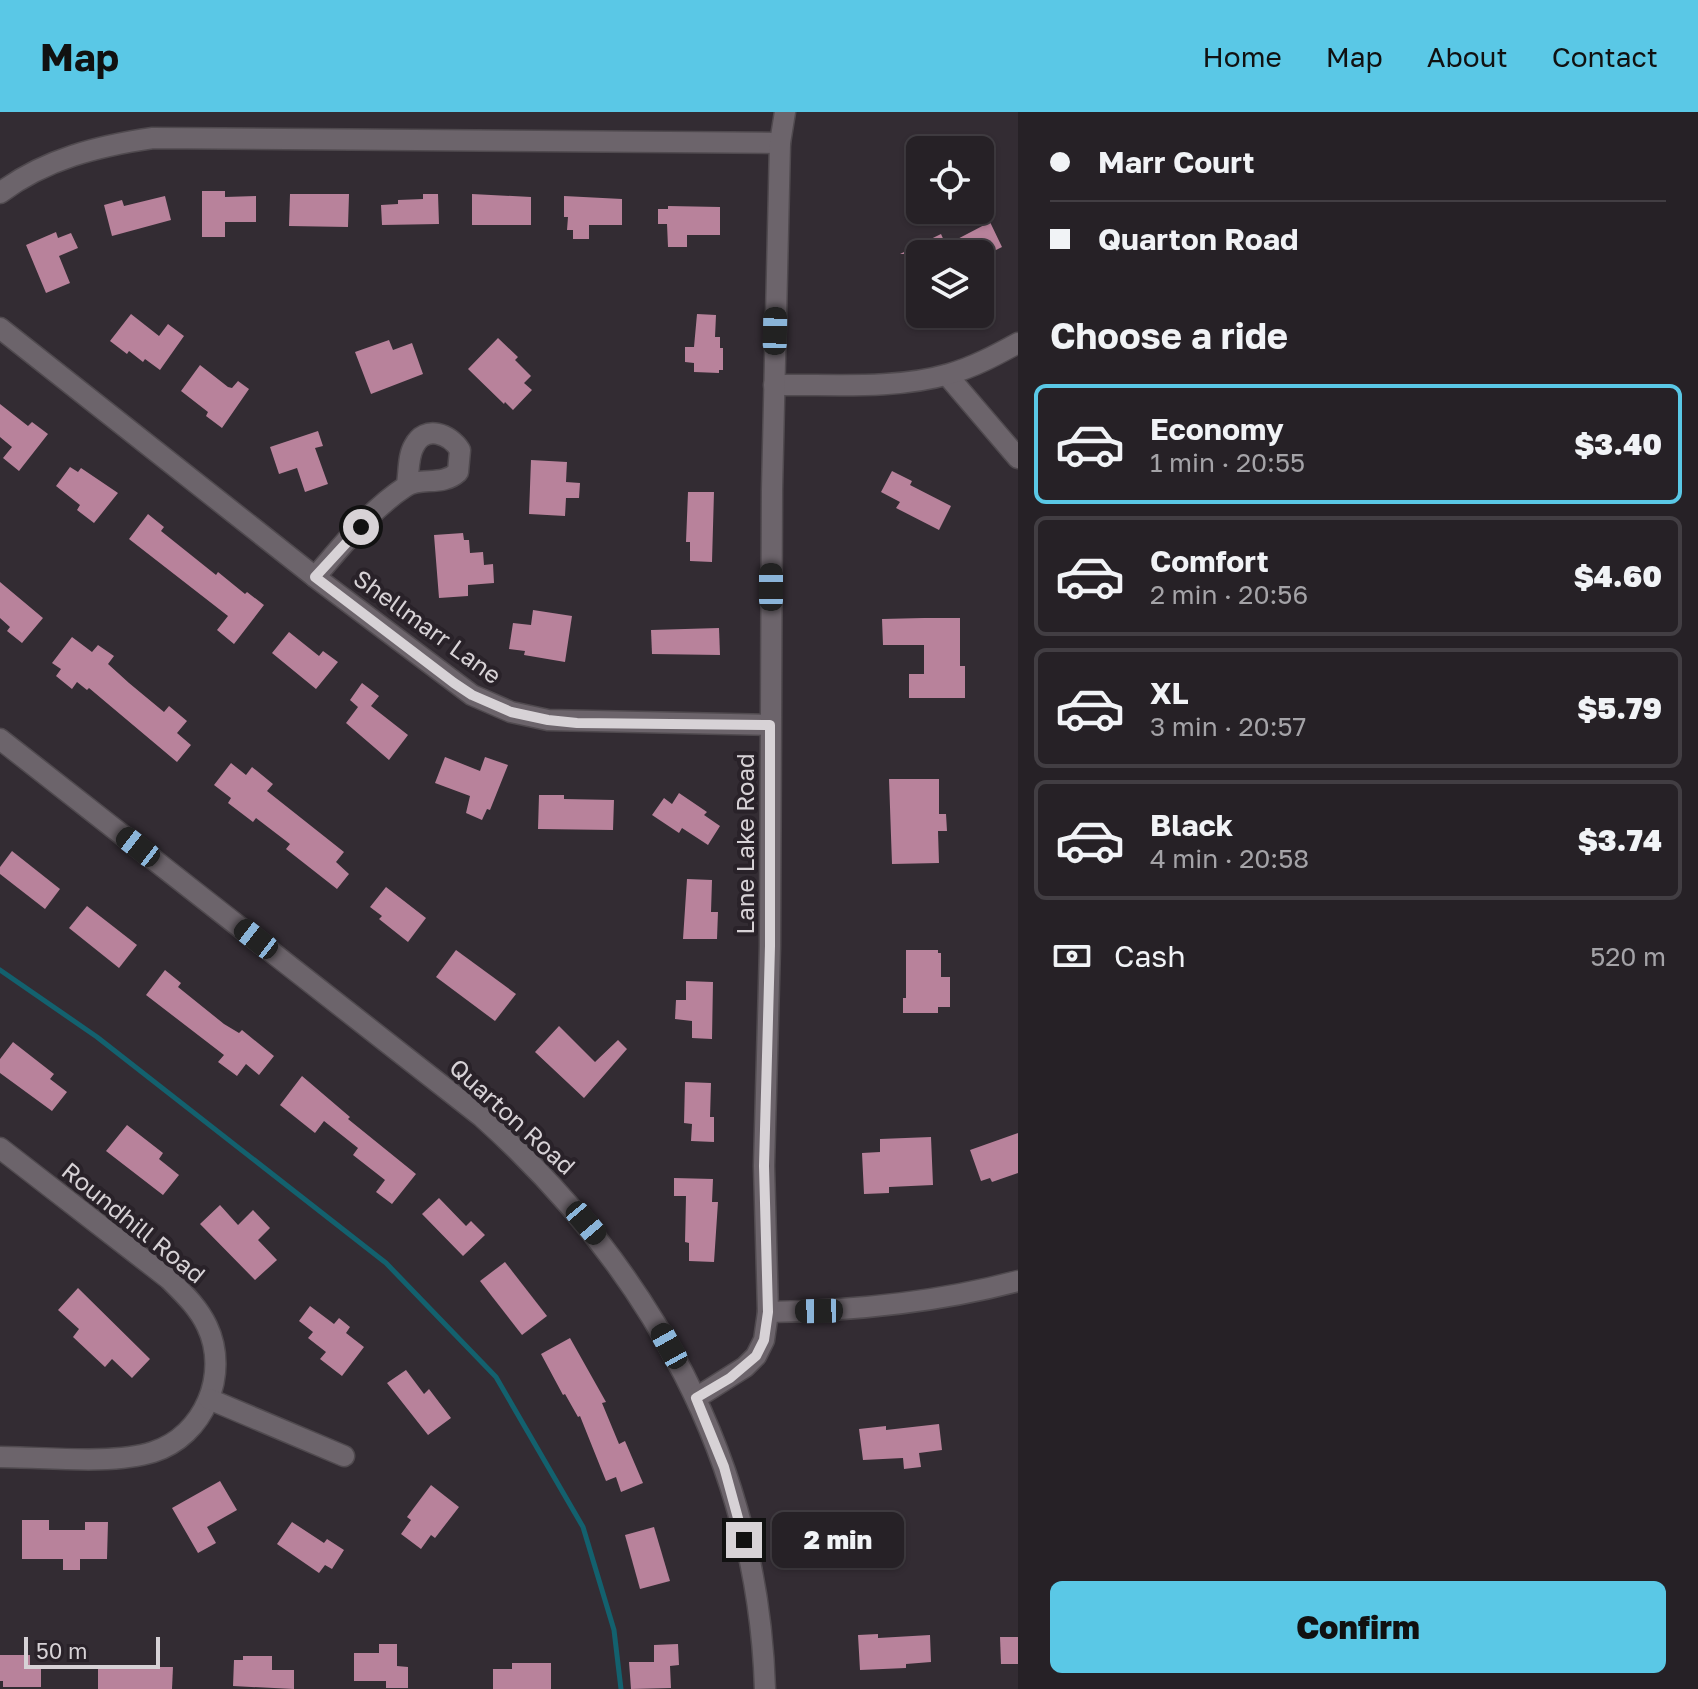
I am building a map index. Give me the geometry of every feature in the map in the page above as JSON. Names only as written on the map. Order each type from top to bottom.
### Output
[{"type":"street","name":"Lane Lake Road","points":[[696,1398],[730,1378],[756,1356],[764,1340],[768,1312],[764,1166],[770,946],[774,385],[780,143],[785,112]]},
{"type":"street","points":[[0,193],[27,175],[68,157],[113,144],[153,138],[780,143]]},
{"type":"street","name":"Shellmarr Lane","points":[[0,328],[315,577],[472,695],[511,712],[577,723],[770,725]]},
{"type":"street","points":[[774,385],[890,383],[947,375],[989,359],[1018,343]]},
{"type":"street","points":[[947,375],[1018,458]]},
{"type":"street","points":[[315,577],[357,531],[407,484]]},
{"type":"street","name":"Quarton Road","points":[[0,739],[482,1117],[562,1195],[609,1253],[658,1325],[696,1398],[724,1467],[748,1553],[759,1615],[765,1689]]},
{"type":"street","name":"Roundhill Road","points":[[0,1148],[169,1279],[194,1304],[209,1329],[216,1355],[209,1399]]},
{"type":"street","points":[[768,1312],[884,1307],[945,1298],[1018,1281]]},
{"type":"street","points":[[0,1457],[114,1458],[154,1452],[172,1444],[187,1432],[209,1399],[344,1456]]},
{"type":"building","points":[[202,191],[225,191],[225,197],[256,196],[256,222],[225,222],[225,237],[202,237]]},
{"type":"building","points":[[290,194],[349,194],[348,227],[289,226]]},
{"type":"building","points":[[423,194],[438,194],[439,224],[382,225],[381,205],[398,204],[398,200],[423,199]]},
{"type":"building","points":[[472,194],[531,197],[531,225],[472,225]]},
{"type":"building","points":[[165,196],[171,220],[112,236],[104,205],[122,200],[124,206]]},
{"type":"building","points":[[564,196],[622,199],[622,225],[589,225],[589,239],[573,239],[573,230],[567,230],[568,217],[564,217]]},
{"type":"building","points":[[668,206],[720,207],[720,235],[687,235],[687,247],[668,247],[667,224],[658,224],[658,209],[668,209]]},
{"type":"building","points":[[991,224],[1002,247],[994,251],[994,240],[956,240]]},
{"type":"building","points":[[56,232],[58,238],[71,233],[78,248],[59,256],[70,283],[46,293],[26,245]]},
{"type":"building","points":[[941,234],[944,240],[929,240]]},
{"type":"building","points":[[131,314],[159,336],[168,324],[184,336],[160,370],[129,351],[127,354],[110,341]]},
{"type":"building","points":[[697,314],[716,315],[715,337],[720,337],[720,348],[723,348],[723,370],[719,373],[694,372],[694,363],[685,362],[685,347],[694,347]]},
{"type":"building","points":[[498,338],[518,357],[515,360],[531,376],[524,383],[532,390],[513,410],[468,369]]},
{"type":"building","points":[[389,340],[393,350],[412,343],[423,374],[371,394],[355,352]]},
{"type":"building","points":[[200,365],[228,387],[232,388],[238,381],[249,389],[222,428],[206,416],[208,412],[181,391]]},
{"type":"building","points":[[0,404],[28,426],[32,422],[48,434],[19,471],[3,458],[12,447],[0,437]]},
{"type":"building","points":[[318,431],[323,446],[315,448],[328,484],[305,492],[297,468],[279,474],[270,447]]},
{"type":"building","points":[[531,460],[567,462],[566,482],[580,483],[579,498],[566,498],[565,516],[529,514]]},
{"type":"building","points":[[70,467],[78,472],[81,468],[118,493],[94,523],[77,510],[80,505],[56,486]]},
{"type":"building","points":[[892,471],[912,481],[910,485],[951,506],[939,530],[896,508],[900,502],[881,492]]},
{"type":"building","points":[[688,492],[714,492],[712,562],[690,561],[690,542],[686,542]]},
{"type":"building","points":[[148,514],[164,527],[161,531],[216,575],[218,572],[264,605],[234,644],[217,630],[228,616],[129,539]]},
{"type":"building","points":[[463,533],[464,540],[469,540],[470,553],[483,552],[484,565],[493,564],[494,583],[468,585],[468,596],[439,598],[434,535]]},
{"type":"building","points":[[0,582],[43,618],[22,643],[7,631],[10,627],[0,618]]},
{"type":"building","points":[[533,610],[572,616],[565,662],[524,655],[525,651],[509,649],[513,623],[531,625]]},
{"type":"building","points":[[960,618],[960,666],[965,666],[965,698],[909,698],[909,674],[924,674],[924,645],[883,645],[882,619]]},
{"type":"building","points":[[719,628],[720,655],[652,654],[651,630]]},
{"type":"building","points":[[289,632],[319,656],[323,651],[338,662],[316,689],[272,653]]},
{"type":"building","points":[[72,637],[92,652],[98,645],[114,656],[108,664],[129,683],[164,712],[169,706],[187,721],[177,733],[191,745],[177,762],[89,688],[87,690],[77,682],[72,689],[56,676],[61,669],[52,663]]},
{"type":"building","points":[[362,683],[379,696],[371,706],[408,735],[389,760],[346,723],[358,707],[350,700]]},
{"type":"building","points":[[445,757],[480,771],[485,757],[508,765],[490,810],[487,809],[482,820],[466,813],[470,796],[435,783]]},
{"type":"building","points":[[231,763],[246,775],[252,767],[273,784],[267,791],[344,852],[336,862],[349,874],[337,889],[286,849],[290,844],[256,818],[253,822],[228,803],[231,798],[214,785]]},
{"type":"building","points":[[889,779],[939,779],[939,814],[946,814],[947,831],[938,831],[939,863],[892,864]]},
{"type":"building","points":[[679,793],[707,812],[704,815],[720,826],[708,845],[682,828],[679,833],[652,815],[664,798],[672,804]]},
{"type":"building","points":[[539,795],[614,800],[613,830],[538,829]]},
{"type":"building","points":[[12,851],[60,889],[45,909],[0,874],[0,867]]},
{"type":"building","points":[[687,879],[712,880],[711,912],[718,912],[717,939],[683,939]]},
{"type":"building","points":[[386,887],[426,918],[408,942],[379,919],[382,916],[370,907]]},
{"type":"building","points":[[87,906],[137,945],[119,968],[69,928]]},
{"type":"building","points":[[456,950],[516,994],[495,1021],[436,977]]},
{"type":"building","points":[[906,950],[938,950],[941,953],[941,977],[950,977],[950,1007],[938,1007],[938,1013],[903,1013]]},
{"type":"building","points":[[165,970],[181,983],[178,987],[224,1024],[239,1033],[242,1030],[274,1056],[259,1075],[246,1064],[237,1076],[218,1062],[224,1055],[146,995]]},
{"type":"building","points":[[686,981],[713,982],[712,1039],[692,1038],[692,1021],[675,1019],[676,1000],[686,1000]]},
{"type":"building","points":[[559,1026],[595,1062],[618,1040],[627,1049],[584,1098],[535,1052]]},
{"type":"building","points":[[13,1042],[54,1074],[50,1079],[67,1092],[52,1111],[0,1073],[0,1059]]},
{"type":"building","points":[[302,1076],[350,1117],[348,1119],[416,1174],[392,1204],[376,1192],[385,1180],[353,1155],[358,1148],[324,1121],[315,1133],[280,1105]]},
{"type":"building","points":[[685,1082],[711,1083],[710,1117],[714,1117],[714,1142],[691,1141],[692,1124],[684,1123]]},
{"type":"building","points":[[127,1125],[163,1153],[159,1159],[179,1175],[163,1195],[106,1151]]},
{"type":"building","points":[[1018,1133],[1018,1173],[992,1182],[990,1178],[981,1181],[970,1150]]},
{"type":"building","points":[[931,1137],[933,1185],[889,1187],[889,1193],[864,1194],[862,1153],[880,1152],[880,1139]]},
{"type":"building","points":[[674,1178],[713,1179],[712,1202],[718,1202],[714,1262],[689,1261],[689,1243],[685,1242],[686,1196],[674,1196]]},
{"type":"building","points":[[439,1198],[466,1226],[471,1221],[485,1235],[463,1256],[422,1214]]},
{"type":"building","points":[[220,1205],[238,1225],[253,1210],[270,1228],[258,1240],[277,1260],[255,1280],[200,1224]]},
{"type":"building","points":[[505,1262],[547,1316],[522,1335],[480,1281]]},
{"type":"building","points":[[78,1288],[150,1359],[132,1378],[112,1359],[105,1367],[73,1337],[79,1329],[58,1310]]},
{"type":"building","points":[[310,1306],[334,1324],[339,1318],[350,1327],[346,1333],[364,1347],[342,1376],[320,1359],[326,1352],[308,1338],[313,1332],[299,1321]]},
{"type":"building","points":[[570,1338],[606,1402],[602,1403],[619,1444],[625,1441],[643,1483],[621,1492],[616,1477],[606,1481],[580,1416],[563,1395],[541,1354]]},
{"type":"building","points":[[406,1370],[424,1394],[429,1389],[451,1418],[428,1435],[387,1383]]},
{"type":"building","points":[[939,1424],[942,1450],[919,1453],[921,1467],[904,1469],[903,1458],[863,1460],[859,1429],[886,1426],[886,1430]]},
{"type":"building","points":[[220,1481],[237,1510],[207,1527],[216,1543],[198,1553],[172,1508]]},
{"type":"building","points":[[431,1485],[459,1507],[435,1538],[431,1535],[421,1549],[401,1534],[411,1520],[407,1517]]},
{"type":"building","points":[[22,1520],[49,1520],[49,1530],[85,1530],[85,1522],[108,1522],[107,1559],[80,1559],[80,1570],[63,1570],[63,1559],[22,1559]]},
{"type":"building","points":[[292,1522],[324,1543],[327,1539],[344,1550],[332,1569],[325,1565],[319,1573],[277,1544]]},
{"type":"building","points":[[654,1527],[670,1581],[640,1589],[625,1535]]},
{"type":"building","points":[[878,1634],[878,1638],[930,1635],[931,1662],[906,1664],[906,1668],[860,1670],[858,1635]]},
{"type":"building","points":[[1000,1637],[1018,1637],[1018,1664],[1001,1664]]},
{"type":"building","points":[[379,1644],[397,1644],[397,1666],[408,1667],[408,1688],[386,1688],[386,1681],[354,1681],[354,1653],[379,1653]]},
{"type":"building","points":[[678,1644],[679,1665],[670,1666],[671,1688],[631,1689],[629,1662],[654,1662],[654,1645]]},
{"type":"building","points":[[0,1655],[30,1655],[30,1667],[41,1667],[41,1687],[3,1687],[3,1681],[0,1681]]},
{"type":"building","points":[[243,1656],[272,1656],[272,1670],[294,1670],[294,1689],[233,1686],[234,1660],[243,1660]]},
{"type":"building","points":[[512,1663],[551,1663],[551,1689],[493,1689],[493,1669],[512,1669]]},
{"type":"building","points":[[98,1667],[173,1667],[172,1689],[98,1689]]},
{"type":"waterway","points":[[0,970],[97,1037],[386,1263],[496,1377],[583,1527],[614,1630],[621,1689]]},
{"type":"route","points":[[361,527],[315,577],[472,695],[511,712],[577,723],[770,725],[770,946],[764,1166],[768,1312],[764,1340],[756,1356],[730,1378],[696,1398],[724,1467],[744,1540]]}]
